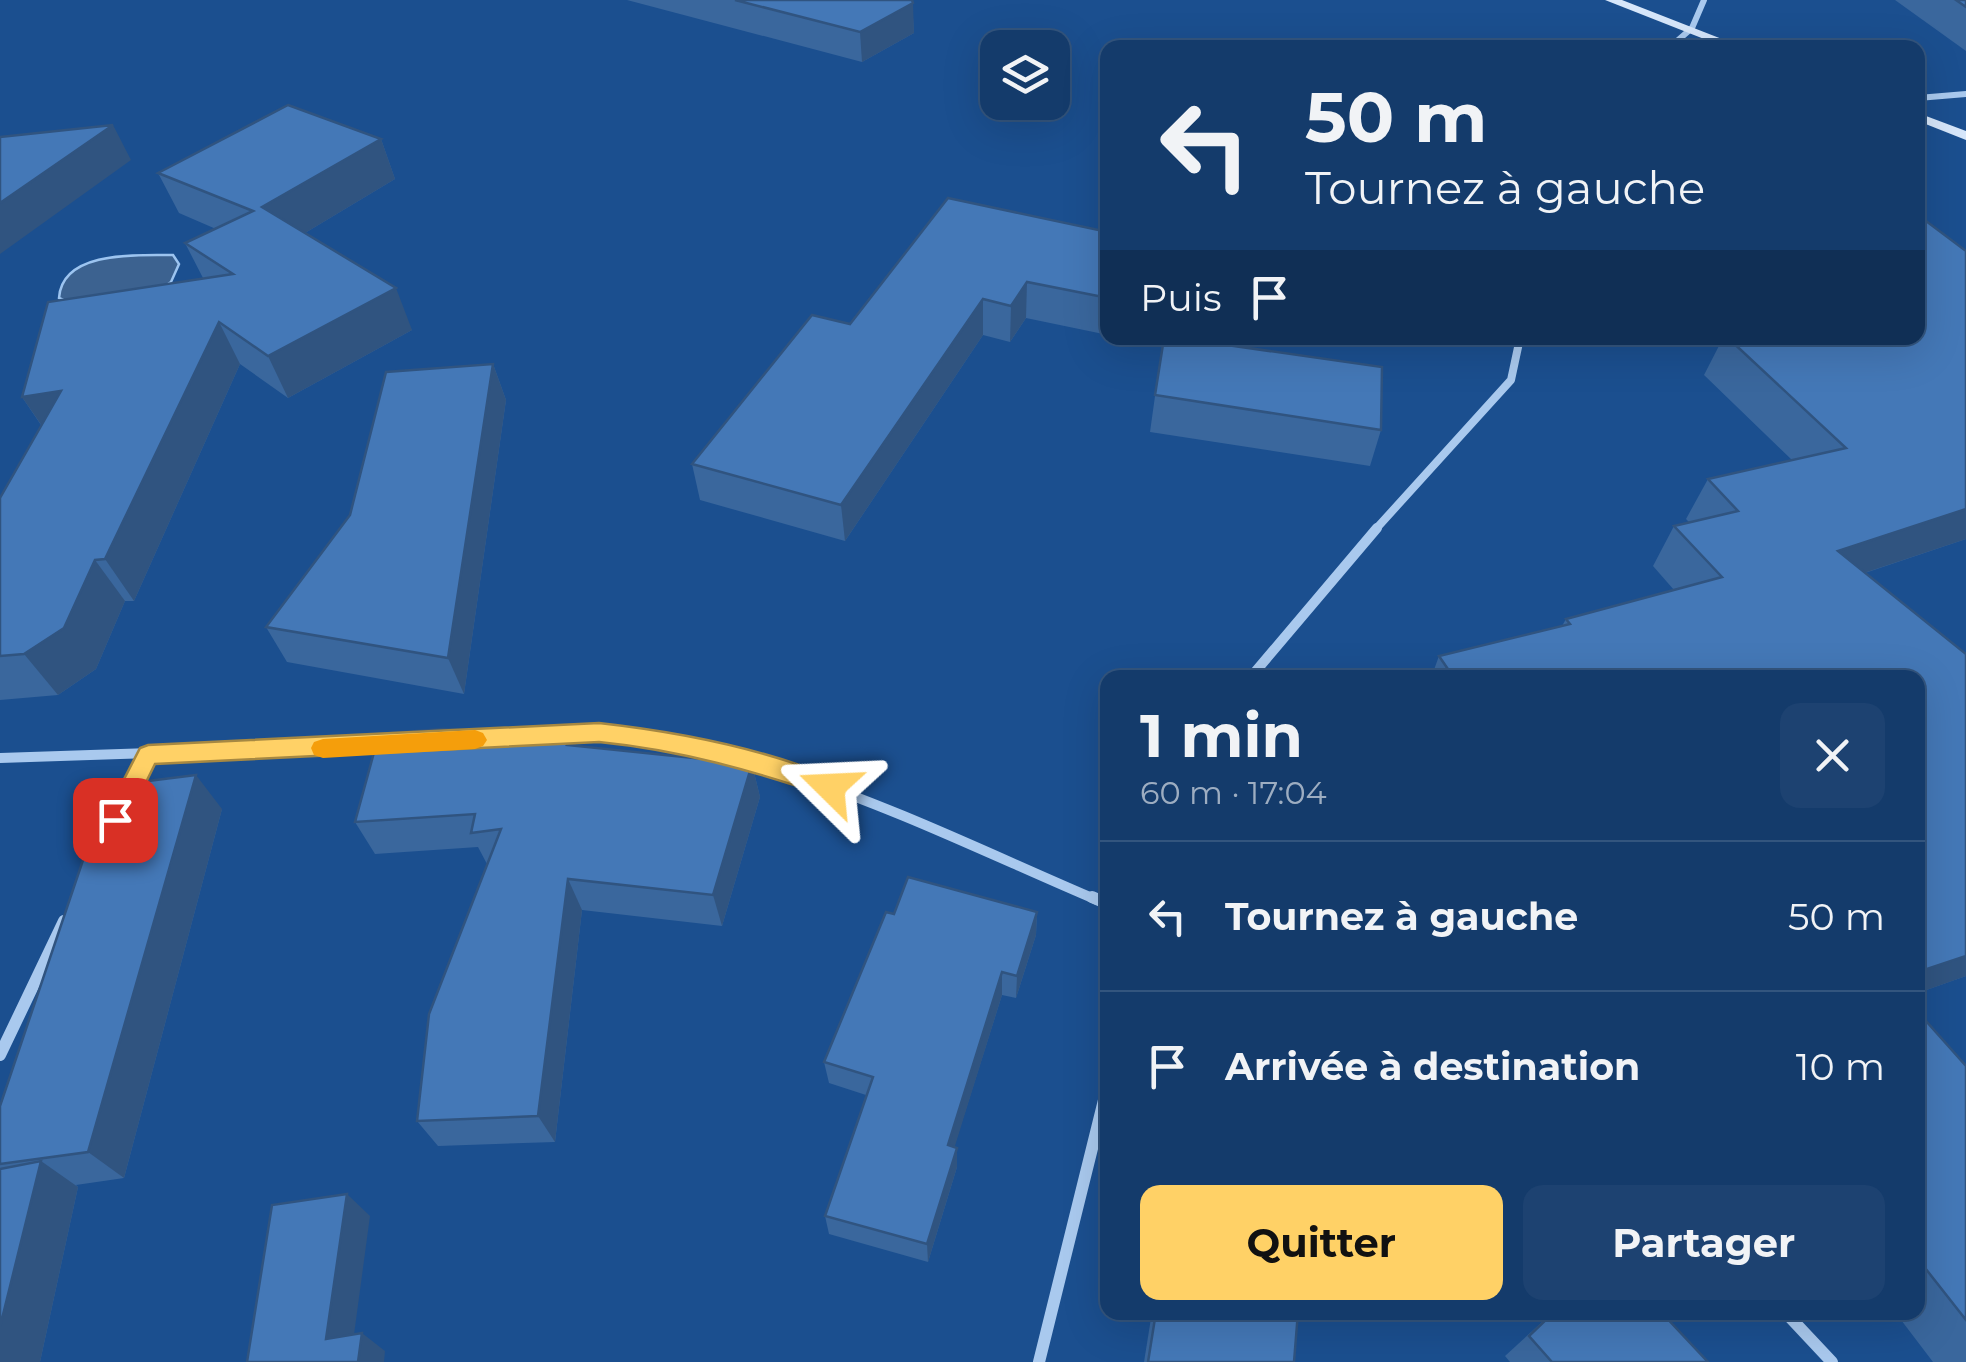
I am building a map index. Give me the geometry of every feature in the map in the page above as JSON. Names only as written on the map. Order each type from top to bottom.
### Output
[{"type":"street","points":[[1611,0],[1720,40]]},
{"type":"street","points":[[1678,40],[1692,28],[1704,0]]},
{"type":"street","points":[[1925,97],[1966,94]]},
{"type":"street","points":[[1925,119],[1966,136]]},
{"type":"street","points":[[1257,670],[1363,543],[1511,380],[1518,345]]},
{"type":"street","points":[[540,736],[599,732],[666,740],[796,772],[1100,901]]},
{"type":"street","points":[[0,758],[403,744]]},
{"type":"street","points":[[122,808],[148,755]]},
{"type":"street","points":[[0,1056],[68,912]]},
{"type":"street","points":[[1039,1362],[1100,1116]]},
{"type":"street","points":[[1793,1320],[1832,1362]]},
{"type":"water","points":[[173,255],[179,264],[171,282],[149,297],[74,305],[59,298],[63,282],[87,263],[123,256]]},
{"type":"building","points":[[735,0],[912,0],[913,3],[860,32]]},
{"type":"building","points":[[288,105],[381,139],[262,207],[396,288],[268,356],[219,322],[105,559],[95,560],[64,628],[24,654],[0,656],[0,498],[61,391],[22,397],[48,302],[233,274],[185,243],[253,211],[158,173]]},
{"type":"building","points":[[113,125],[0,203],[0,137]]},
{"type":"building","points":[[948,198],[1100,230],[1100,296],[1027,282],[1011,306],[983,299],[841,505],[692,464],[812,315],[850,324]]},
{"type":"building","points":[[1925,220],[1966,251],[1966,509],[1838,551],[1966,654],[1966,956],[1925,970],[1925,670],[1449,670],[1439,656],[1570,624],[1566,619],[1722,577],[1674,526],[1738,511],[1708,479],[1846,448],[1736,345],[1925,345]]},
{"type":"building","points":[[1163,345],[1227,345],[1382,367],[1381,430],[1155,395]]},
{"type":"building","points":[[493,364],[448,658],[266,627],[350,515],[386,372]]},
{"type":"building","points":[[443,729],[572,734],[567,745],[752,764],[713,895],[568,879],[538,1116],[417,1121],[429,1014],[501,829],[471,833],[475,814],[355,822],[379,734]]},
{"type":"building","points":[[196,775],[88,1152],[0,1164],[0,1106],[108,786]]},
{"type":"building","points":[[908,877],[1037,912],[1017,976],[1002,972],[948,1145],[957,1148],[927,1244],[825,1216],[873,1077],[824,1062],[886,912],[894,914]]},
{"type":"building","points":[[1925,1020],[1966,1066],[1966,1320],[1925,1268]]},
{"type":"building","points":[[41,1161],[0,1327],[0,1169]]},
{"type":"building","points":[[347,1194],[326,1339],[362,1333],[358,1362],[247,1362],[272,1205]]},
{"type":"building","points":[[1155,1320],[1297,1320],[1294,1362],[1148,1362]]},
{"type":"building","points":[[1546,1320],[1669,1320],[1708,1362],[1552,1362],[1529,1336]]},
{"type":"slow traffic","points":[[323,748],[475,740]]},
{"type":"route","points":[[115,820],[148,755],[599,732],[666,740],[796,772],[830,787]]}]
